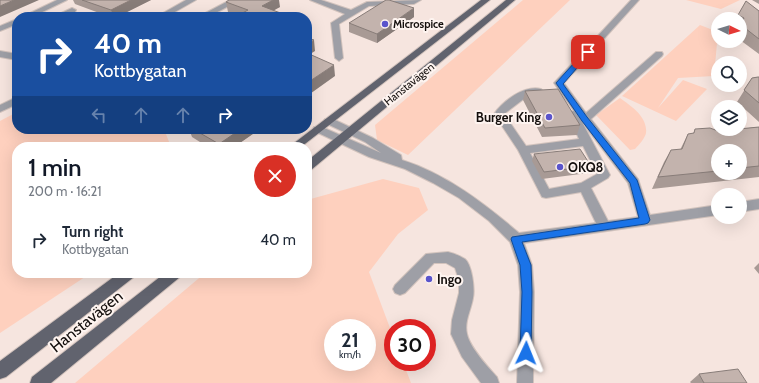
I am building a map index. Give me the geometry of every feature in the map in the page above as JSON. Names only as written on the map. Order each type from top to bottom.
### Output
[{"type":"main road","name":"Hanstavägen","points":[[312,134],[486,0]]},
{"type":"main road","name":"Hanstavägen","points":[[312,163],[511,0]]},
{"type":"main road","name":"Hanstavägen","points":[[301,142],[311,134]]},
{"type":"main road","name":"Hanstavägen","points":[[0,371],[122,278]]},
{"type":"main road","name":"Hanstavägen","points":[[38,383],[169,278]]},
{"type":"street","points":[[37,12],[63,0]]},
{"type":"street","points":[[169,12],[192,0]]},
{"type":"street","points":[[212,12],[236,0]]},
{"type":"street","points":[[314,0],[351,13]]},
{"type":"street","points":[[339,58],[335,23],[367,4],[414,2],[418,0]]},
{"type":"street","points":[[635,0],[559,83],[634,182],[645,220]]},
{"type":"street","points":[[68,12],[72,10]]},
{"type":"street","points":[[0,29],[12,23]]},
{"type":"street","points":[[0,29],[12,30]]},
{"type":"street","points":[[0,54],[12,56]]},
{"type":"street","points":[[585,119],[659,54]]},
{"type":"street","points":[[558,90],[569,104],[586,142],[604,175],[584,187],[546,194],[523,150],[499,114],[511,102],[533,91],[558,90]]},
{"type":"street","points":[[0,101],[12,95]]},
{"type":"street","points":[[0,109],[12,103]]},
{"type":"street","points":[[329,121],[382,148],[409,166]]},
{"type":"street","points":[[318,129],[373,154],[409,166],[438,180],[463,195],[493,218],[516,239],[525,265],[527,292],[525,383]]},
{"type":"street","points":[[523,150],[586,142]]},
{"type":"street","points":[[584,187],[604,226]]},
{"type":"street","points":[[747,206],[759,204]]},
{"type":"street","points":[[516,239],[711,211]]},
{"type":"street","points":[[400,289],[431,258],[448,257],[461,264],[466,278],[466,297],[460,313],[459,334],[474,361],[491,383]]},
{"type":"shaded area","points":[[523,0],[570,0],[408,155],[377,140],[375,125]]},
{"type":"shaded area","points":[[686,0],[740,0],[721,9]]},
{"type":"shaded area","points":[[700,25],[711,29],[711,48],[717,48],[716,56],[711,56],[711,76],[678,78],[658,108],[683,80],[707,89],[676,121],[622,96]]},
{"type":"shaded area","points":[[620,98],[638,112],[646,127],[644,137],[635,149],[630,150],[596,115]]},
{"type":"shaded area","points":[[12,115],[12,134],[166,134],[169,142],[12,142],[12,278],[83,278],[0,333],[0,121]]},
{"type":"shaded area","points":[[383,179],[419,188],[428,210],[398,234],[369,272],[387,319],[384,319],[384,371],[406,371],[411,383],[75,383],[199,278],[312,278],[312,199]]},
{"type":"building","points":[[0,0],[14,0],[0,6]]},
{"type":"building","points":[[82,0],[131,0],[111,10]]},
{"type":"building","points":[[229,0],[273,0],[262,6],[278,12],[244,12],[248,10],[226,2]]},
{"type":"building","points":[[386,0],[414,8],[377,34],[349,23]]},
{"type":"building","points":[[746,1],[759,11],[759,39],[747,30],[747,12],[740,12]]},
{"type":"building","points":[[312,55],[334,65],[312,80]]},
{"type":"building","points":[[759,77],[759,103],[746,92],[747,86],[752,78]]},
{"type":"building","points":[[558,89],[580,125],[545,128],[525,91]]},
{"type":"building","points":[[759,127],[759,166],[747,167],[747,144],[711,144],[711,172],[658,177],[671,150],[682,149],[688,134],[694,133],[695,129],[711,128],[711,136],[747,136],[747,128]]},
{"type":"building","points":[[202,134],[234,134],[222,142],[216,142]]},
{"type":"building","points":[[580,149],[591,166],[544,172],[534,154]]},
{"type":"building","points":[[738,369],[747,383],[704,383],[699,374]]},
{"type":"place","name":"Microspice","points":[[385,24]]},
{"type":"place","name":"Burger King","points":[[549,117]]},
{"type":"place","name":"OKQ8","points":[[560,167]]},
{"type":"place","name":"Ingo","points":[[429,279]]},
{"type":"route","points":[[526,353],[527,292],[525,265],[516,239],[645,220],[634,182],[559,83],[588,52]]}]
